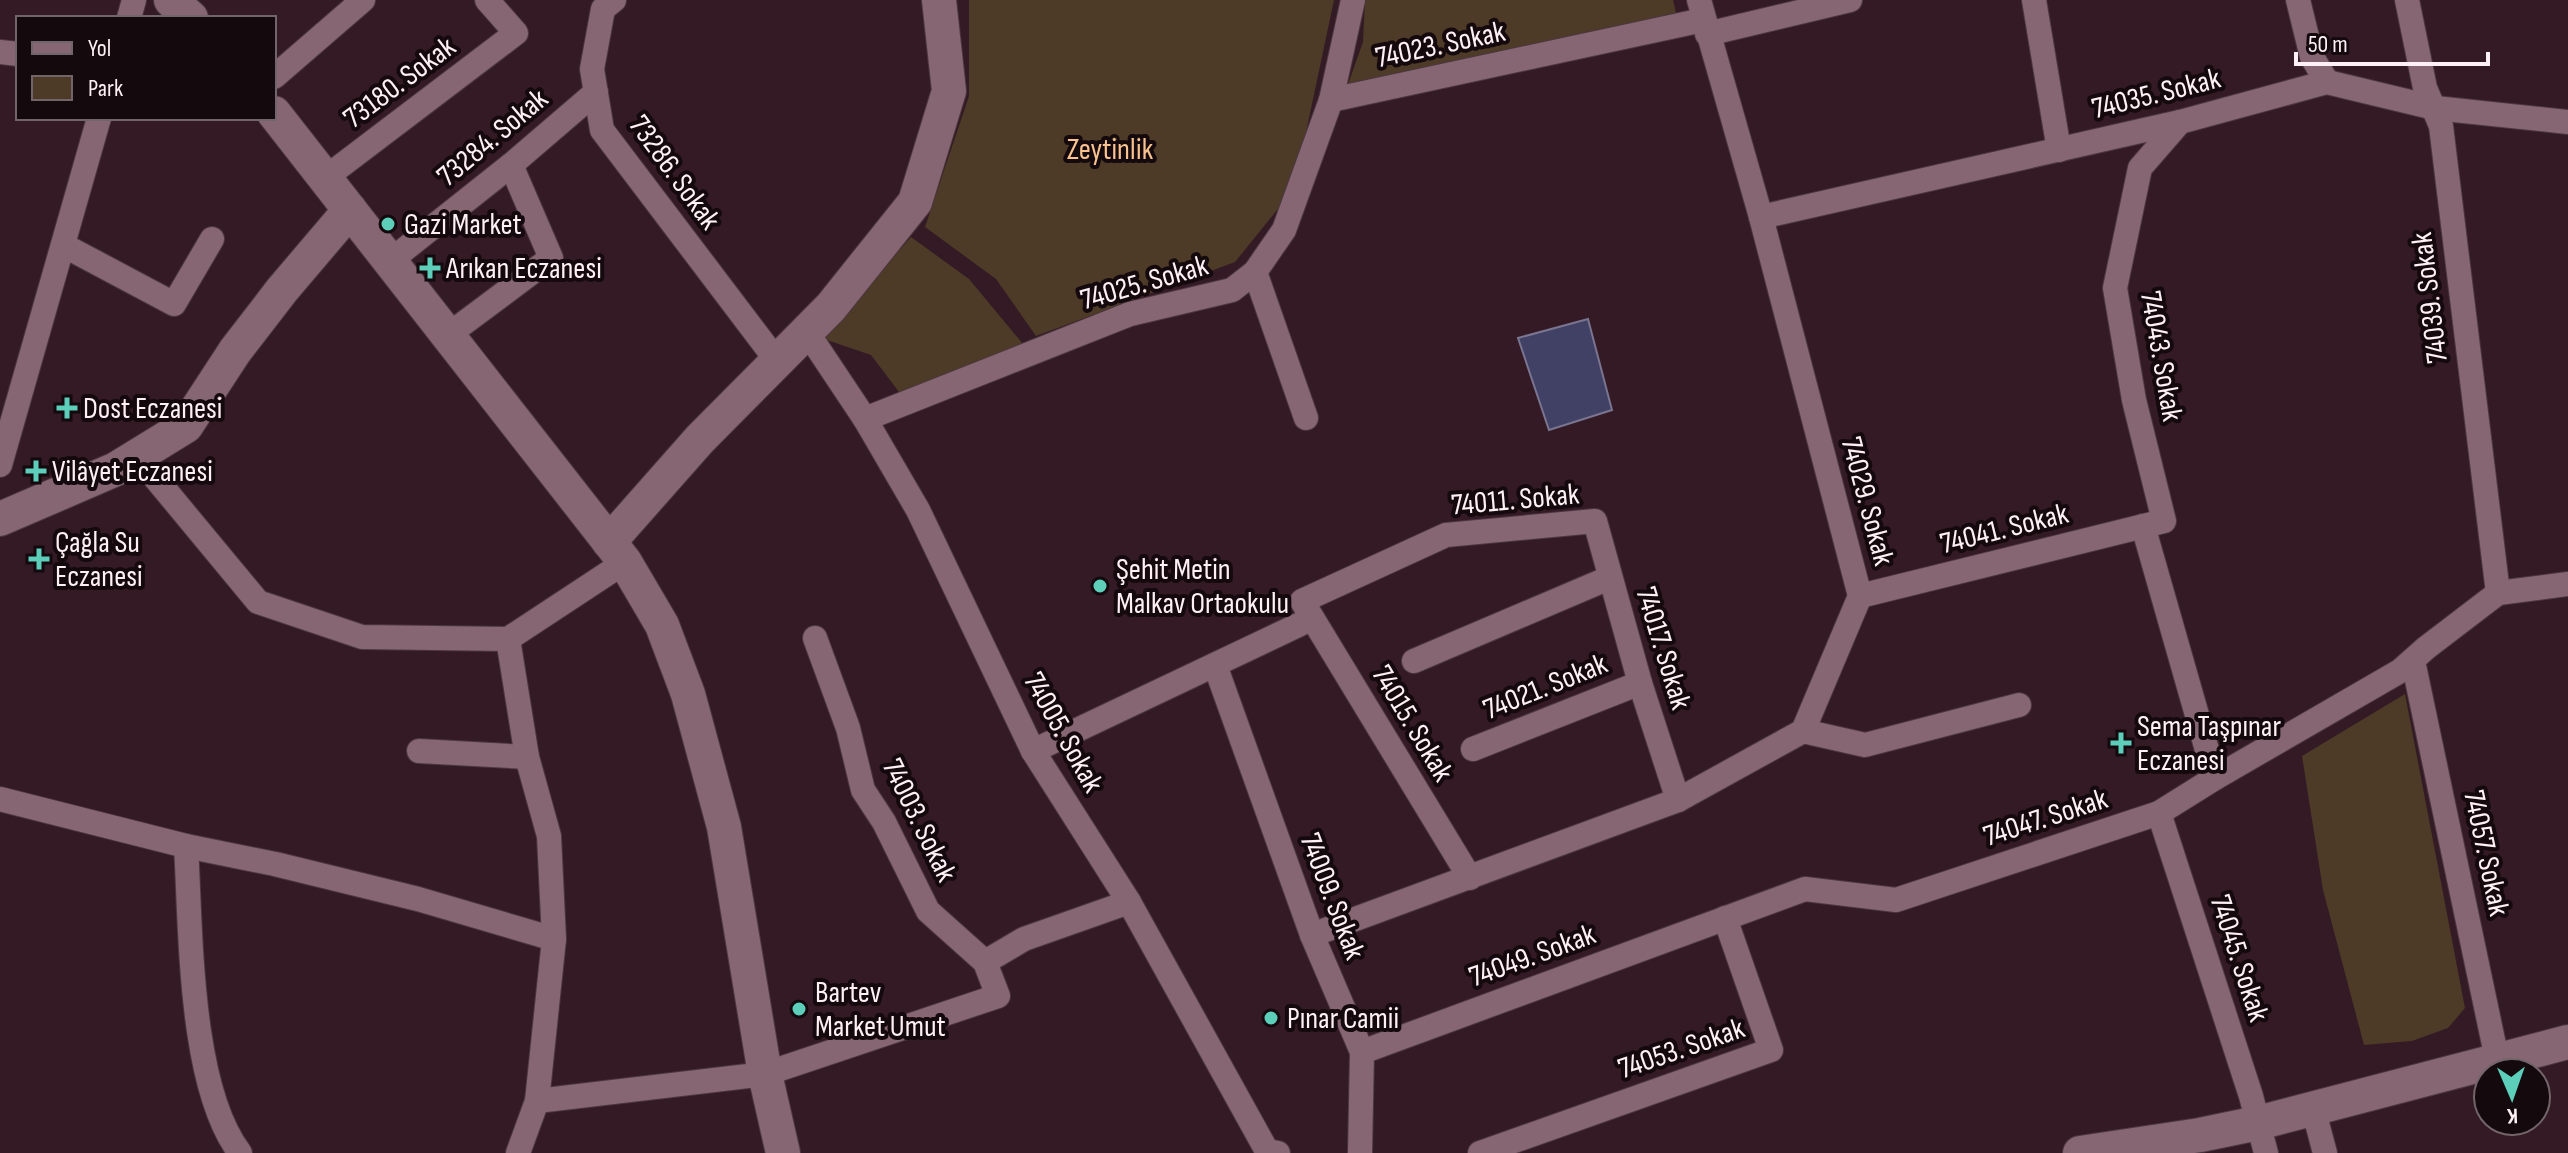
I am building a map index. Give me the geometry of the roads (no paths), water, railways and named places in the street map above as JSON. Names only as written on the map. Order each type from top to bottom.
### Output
[{"type":"main road","points":[[171,0],[189,16]]},
{"type":"main road","points":[[617,552],[700,439],[831,307],[915,202],[949,91],[939,0]]},
{"type":"main road","points":[[276,116],[617,552],[662,625],[688,694],[724,827],[765,1074],[783,1153]]},
{"type":"main road","points":[[0,519],[116,469],[186,426],[235,351],[350,210]]},
{"type":"main road","points":[[2505,1057],[2568,1042]]},
{"type":"main road","points":[[2080,1153],[2200,1135],[2262,1138],[2313,1108],[2472,1066]]},
{"type":"street","points":[[276,75],[363,0]]},
{"type":"street","name":"73180. Sokak","points":[[325,178],[516,33],[487,0]]},
{"type":"street","name":"73286. Sokak","points":[[614,0],[603,9],[592,69],[602,130],[777,361]]},
{"type":"street","name":"74025. Sokak","points":[[865,419],[1130,314],[1232,290],[1255,272],[1284,230],[1331,100],[1353,0]]},
{"type":"street","name":"74023. Sokak","points":[[1331,100],[1703,18],[1850,0]]},
{"type":"street","points":[[2034,0],[2059,150]]},
{"type":"street","points":[[2298,0],[2312,57],[2327,82]]},
{"type":"street","name":"74039. Sokak","points":[[2407,0],[2425,88],[2441,126],[2498,593]]},
{"type":"street","name":"74029. Sokak","points":[[1703,18],[1761,217],[1860,596],[1803,731]]},
{"type":"street","name":"74035. Sokak","points":[[1761,217],[2180,122],[2327,82],[2435,108],[2568,122]]},
{"type":"street","name":"73284. Sokak","points":[[390,261],[511,165],[596,92]]},
{"type":"street","points":[[0,465],[98,120]]},
{"type":"street","name":"74043. Sokak","points":[[2153,524],[2115,288],[2140,168],[2180,122]]},
{"type":"street","points":[[448,335],[551,258],[511,165]]},
{"type":"street","points":[[63,245],[174,304],[212,239]]},
{"type":"street","points":[[1255,272],[1306,418]]},
{"type":"street","name":"74005. Sokak","points":[[807,332],[865,419],[918,510],[1033,751],[1129,902],[1267,1151],[1278,1153]]},
{"type":"street","points":[[137,456],[258,602],[362,637],[508,639],[617,552]]},
{"type":"street","name":"74011. Sokak","points":[[1033,751],[1215,665],[1307,610],[1446,535],[1595,521],[1609,578]]},
{"type":"street","points":[[2153,524],[2215,778]]},
{"type":"street","name":"74041. Sokak","points":[[1860,596],[2153,524]]},
{"type":"street","name":"74017. Sokak","points":[[1414,661],[1609,578],[1678,800]]},
{"type":"street","points":[[2498,593],[2568,584]]},
{"type":"street","name":"74047. Sokak","points":[[1725,918],[1805,889],[1896,900],[2159,813],[2400,671],[2498,593]]},
{"type":"street","name":"74015. Sokak","points":[[1307,610],[1470,878]]},
{"type":"street","name":"74003. Sokak","points":[[815,638],[848,728],[863,790],[884,822],[928,911],[985,962]]},
{"type":"street","points":[[508,639],[527,757],[549,836],[554,939],[537,1101],[518,1153]]},
{"type":"street","name":"74057. Sokak","points":[[2413,661],[2497,1057]]},
{"type":"street","name":"74009. Sokak","points":[[1215,665],[1312,935],[1362,1052],[1360,1153]]},
{"type":"street","name":"74021. Sokak","points":[[1473,749],[1640,683]]},
{"type":"street","points":[[1312,935],[1678,800],[1803,731],[1865,745],[2019,705]]},
{"type":"street","points":[[419,751],[527,757]]},
{"type":"street","points":[[0,799],[186,846],[418,899],[554,939]]},
{"type":"street","name":"74045. Sokak","points":[[2159,813],[2262,1138]]},
{"type":"street","points":[[186,846],[203,1064],[227,1136],[240,1153]]},
{"type":"street","points":[[537,1101],[765,1074],[998,996],[985,962],[1024,939],[1129,902]]},
{"type":"street","name":"74049. Sokak","points":[[1362,1052],[1725,918]]},
{"type":"street","name":"74053. Sokak","points":[[1480,1153],[1771,1050],[1725,918]]},
{"type":"street","points":[[2313,1108],[2325,1153]]},
{"type":"place","name":"Gazi Market","points":[[388,224]]},
{"type":"place","name":"Arıkan Eczanesi","points":[[430,268]]},
{"type":"place","name":"Dost Eczanesi","points":[[67,408]]},
{"type":"place","name":"Vilâyet Eczanesi","points":[[36,471]]},
{"type":"place","name":"Çağla Su Eczanesi","points":[[39,559]]},
{"type":"place","name":"Şehit Metin Malkav Ortaokulu","points":[[1100,586]]},
{"type":"place","name":"Sema Taşpınar Eczanesi","points":[[2121,743]]},
{"type":"place","name":"Bartev Market Umut","points":[[799,1009]]},
{"type":"place","name":"Pınar Camii","points":[[1271,1018]]},
{"type":"park label","name":"Zeytinlik","points":[[1110,149]]}]
